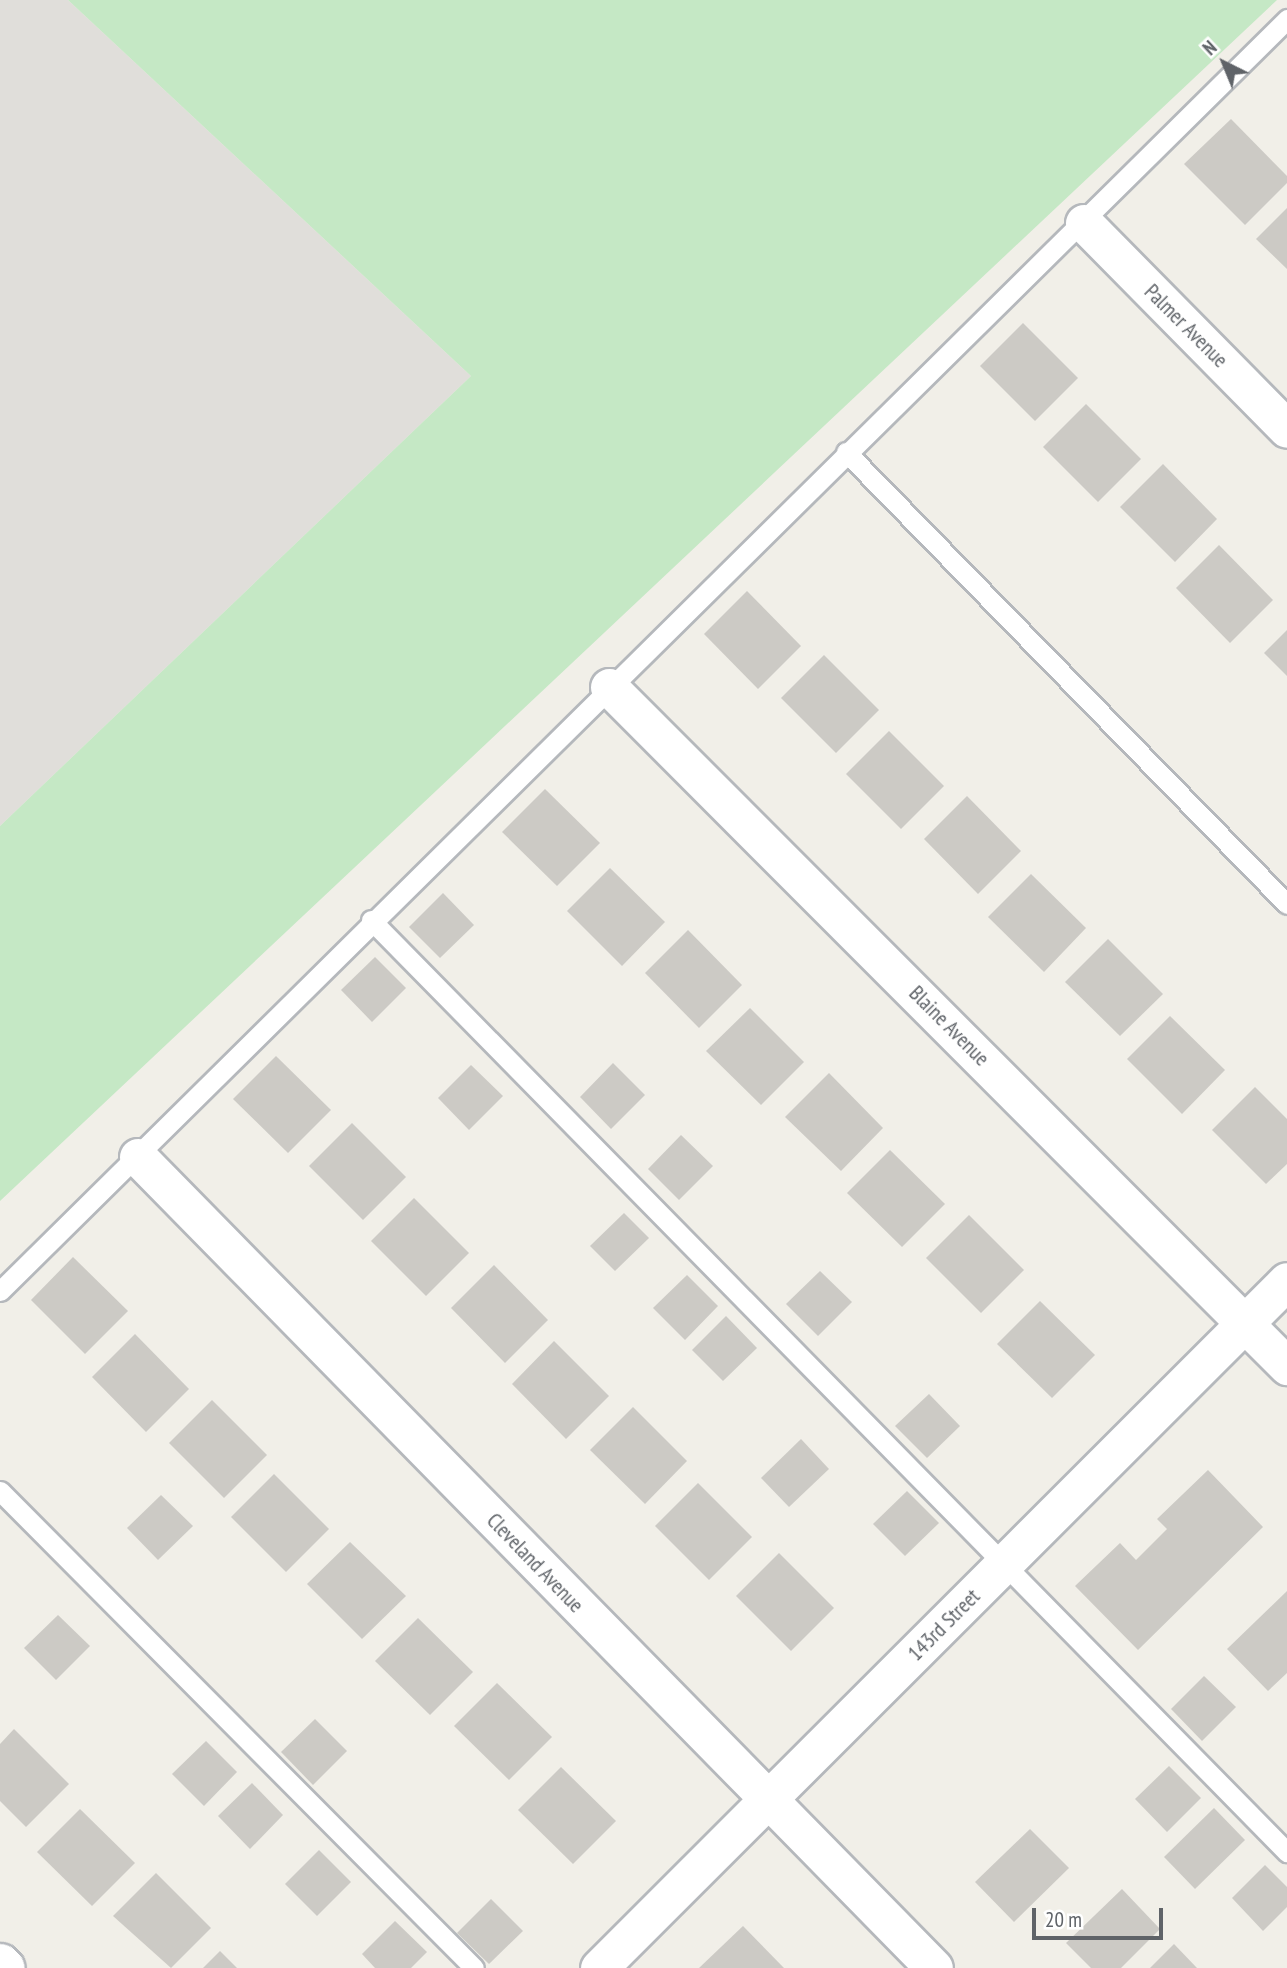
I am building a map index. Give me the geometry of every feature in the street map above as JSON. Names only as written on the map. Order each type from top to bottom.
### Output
[{"type":"street","name":"Palmer Avenue","points":[[1084,223],[1287,429]]},
{"type":"street","name":"Blaine Avenue","points":[[609,687],[1287,1366]]},
{"type":"street","name":"Cleveland Avenue","points":[[138,1157],[934,1968]]},
{"type":"street","name":"143rd Street","points":[[598,1968],[769,1802],[1287,1281]]},
{"type":"street","points":[[0,1962],[6,1968]]},
{"type":"lane","points":[[0,1291],[138,1157],[371,920],[846,452],[1084,223],[1287,19]]},
{"type":"lane","points":[[846,452],[1287,904]]},
{"type":"lane","points":[[371,920],[1007,1562],[1287,1852]]},
{"type":"lane","points":[[0,1491],[474,1968]]},
{"type":"shaded area","points":[[0,0],[68,0],[471,376],[0,826]]},
{"type":"green space","points":[[68,0],[1277,0],[0,1201],[0,826],[471,376]]},
{"type":"building","points":[[1231,119],[1287,176],[1287,183],[1245,225],[1184,164]]},
{"type":"building","points":[[1287,208],[1287,269],[1256,239]]},
{"type":"building","points":[[1023,323],[1078,378],[1035,421],[980,366]]},
{"type":"building","points":[[1086,404],[1141,459],[1098,502],[1043,447]]},
{"type":"building","points":[[1163,464],[1217,519],[1175,562],[1120,507]]},
{"type":"building","points":[[1219,545],[1273,600],[1230,643],[1176,588]]},
{"type":"building","points":[[747,591],[801,646],[758,689],[704,634]]},
{"type":"building","points":[[1287,630],[1287,676],[1264,653]]},
{"type":"building","points":[[824,655],[879,710],[836,753],[781,698]]},
{"type":"building","points":[[889,731],[944,786],[901,829],[846,774]]},
{"type":"building","points":[[545,789],[600,843],[557,886],[502,832]]},
{"type":"building","points":[[967,796],[1021,851],[978,894],[924,839]]},
{"type":"building","points":[[610,868],[665,922],[622,966],[567,911]]},
{"type":"building","points":[[1031,874],[1086,928],[1044,972],[988,917]]},
{"type":"building","points":[[443,893],[474,925],[440,958],[409,927]]},
{"type":"building","points":[[688,930],[742,985],[699,1028],[645,973]]},
{"type":"building","points":[[1108,939],[1163,994],[1120,1036],[1065,982]]},
{"type":"building","points":[[375,957],[406,988],[372,1022],[341,990]]},
{"type":"building","points":[[750,1008],[804,1062],[761,1105],[706,1051]]},
{"type":"building","points":[[1170,1016],[1225,1070],[1182,1114],[1127,1059]]},
{"type":"building","points":[[276,1056],[331,1110],[288,1153],[233,1099]]},
{"type":"building","points":[[613,1063],[645,1095],[611,1129],[580,1097]]},
{"type":"building","points":[[471,1065],[503,1096],[469,1130],[438,1098]]},
{"type":"building","points":[[829,1073],[883,1128],[841,1171],[785,1117]]},
{"type":"building","points":[[1255,1087],[1287,1119],[1287,1164],[1266,1184],[1212,1130]]},
{"type":"building","points":[[352,1123],[406,1177],[363,1220],[309,1166]]},
{"type":"building","points":[[681,1135],[713,1166],[679,1200],[648,1169]]},
{"type":"building","points":[[890,1150],[945,1204],[902,1247],[847,1193]]},
{"type":"building","points":[[414,1198],[469,1253],[426,1296],[371,1241]]},
{"type":"building","points":[[624,1213],[649,1238],[615,1271],[590,1246]]},
{"type":"building","points":[[969,1215],[1024,1270],[981,1313],[926,1258]]},
{"type":"building","points":[[73,1257],[128,1311],[85,1354],[31,1300]]},
{"type":"building","points":[[494,1265],[548,1320],[505,1363],[451,1308]]},
{"type":"building","points":[[820,1271],[852,1302],[818,1336],[786,1304]]},
{"type":"building","points":[[687,1275],[718,1306],[685,1340],[653,1308]]},
{"type":"building","points":[[1040,1301],[1095,1355],[1052,1398],[997,1344]]},
{"type":"building","points":[[726,1316],[757,1348],[723,1381],[692,1350]]},
{"type":"building","points":[[135,1334],[189,1389],[146,1432],[92,1377]]},
{"type":"building","points":[[554,1341],[609,1396],[566,1439],[512,1384]]},
{"type":"building","points":[[929,1394],[960,1426],[927,1458],[895,1426]]},
{"type":"building","points":[[212,1400],[267,1455],[224,1498],[169,1443]]},
{"type":"building","points":[[633,1407],[687,1461],[645,1504],[590,1450]]},
{"type":"building","points":[[801,1439],[829,1469],[789,1507],[761,1478]]},
{"type":"building","points":[[1208,1470],[1263,1527],[1138,1650],[1075,1586],[1120,1543],[1136,1560],[1167,1529],[1157,1519]]},
{"type":"building","points":[[274,1474],[329,1529],[286,1572],[231,1517]]},
{"type":"building","points":[[698,1483],[752,1537],[709,1580],[655,1526]]},
{"type":"building","points":[[907,1491],[939,1523],[905,1556],[873,1524]]},
{"type":"building","points":[[161,1495],[193,1526],[158,1560],[127,1528]]},
{"type":"building","points":[[350,1542],[406,1596],[362,1639],[307,1584]]},
{"type":"building","points":[[779,1553],[834,1608],[791,1651],[736,1596]]},
{"type":"building","points":[[1287,1591],[1287,1673],[1268,1691],[1227,1649]]},
{"type":"building","points":[[58,1615],[90,1646],[56,1680],[24,1648]]},
{"type":"building","points":[[418,1618],[473,1672],[430,1715],[375,1661]]},
{"type":"building","points":[[1204,1676],[1236,1707],[1202,1741],[1171,1709]]},
{"type":"building","points":[[497,1683],[552,1737],[509,1780],[454,1726]]},
{"type":"building","points":[[315,1719],[347,1751],[313,1785],[281,1752]]},
{"type":"building","points":[[14,1729],[69,1784],[26,1827],[0,1801],[0,1744]]},
{"type":"building","points":[[206,1741],[237,1772],[204,1806],[172,1774]]},
{"type":"building","points":[[1169,1766],[1201,1798],[1167,1832],[1135,1799]]},
{"type":"building","points":[[561,1767],[616,1821],[573,1864],[518,1810]]},
{"type":"building","points":[[252,1783],[283,1815],[250,1849],[218,1816]]},
{"type":"building","points":[[1214,1808],[1245,1840],[1195,1889],[1164,1857]]},
{"type":"building","points":[[80,1809],[135,1863],[92,1906],[37,1852]]},
{"type":"building","points":[[1030,1829],[1069,1868],[1014,1922],[975,1882]]},
{"type":"building","points":[[319,1850],[351,1882],[317,1916],[285,1884]]},
{"type":"building","points":[[1265,1865],[1287,1887],[1287,1907],[1263,1931],[1232,1898]]},
{"type":"building","points":[[156,1873],[211,1928],[171,1968],[113,1916]]},
{"type":"building","points":[[1122,1889],[1160,1929],[1121,1968],[1091,1968],[1066,1943]]},
{"type":"building","points":[[491,1899],[523,1931],[489,1964],[457,1933]]},
{"type":"building","points":[[395,1921],[427,1952],[411,1968],[375,1968],[362,1954]]},
{"type":"building","points":[[743,1926],[784,1968],[699,1968]]},
{"type":"building","points":[[1174,1944],[1197,1968],[1150,1968]]},
{"type":"building","points":[[220,1951],[237,1968],[203,1968]]}]
